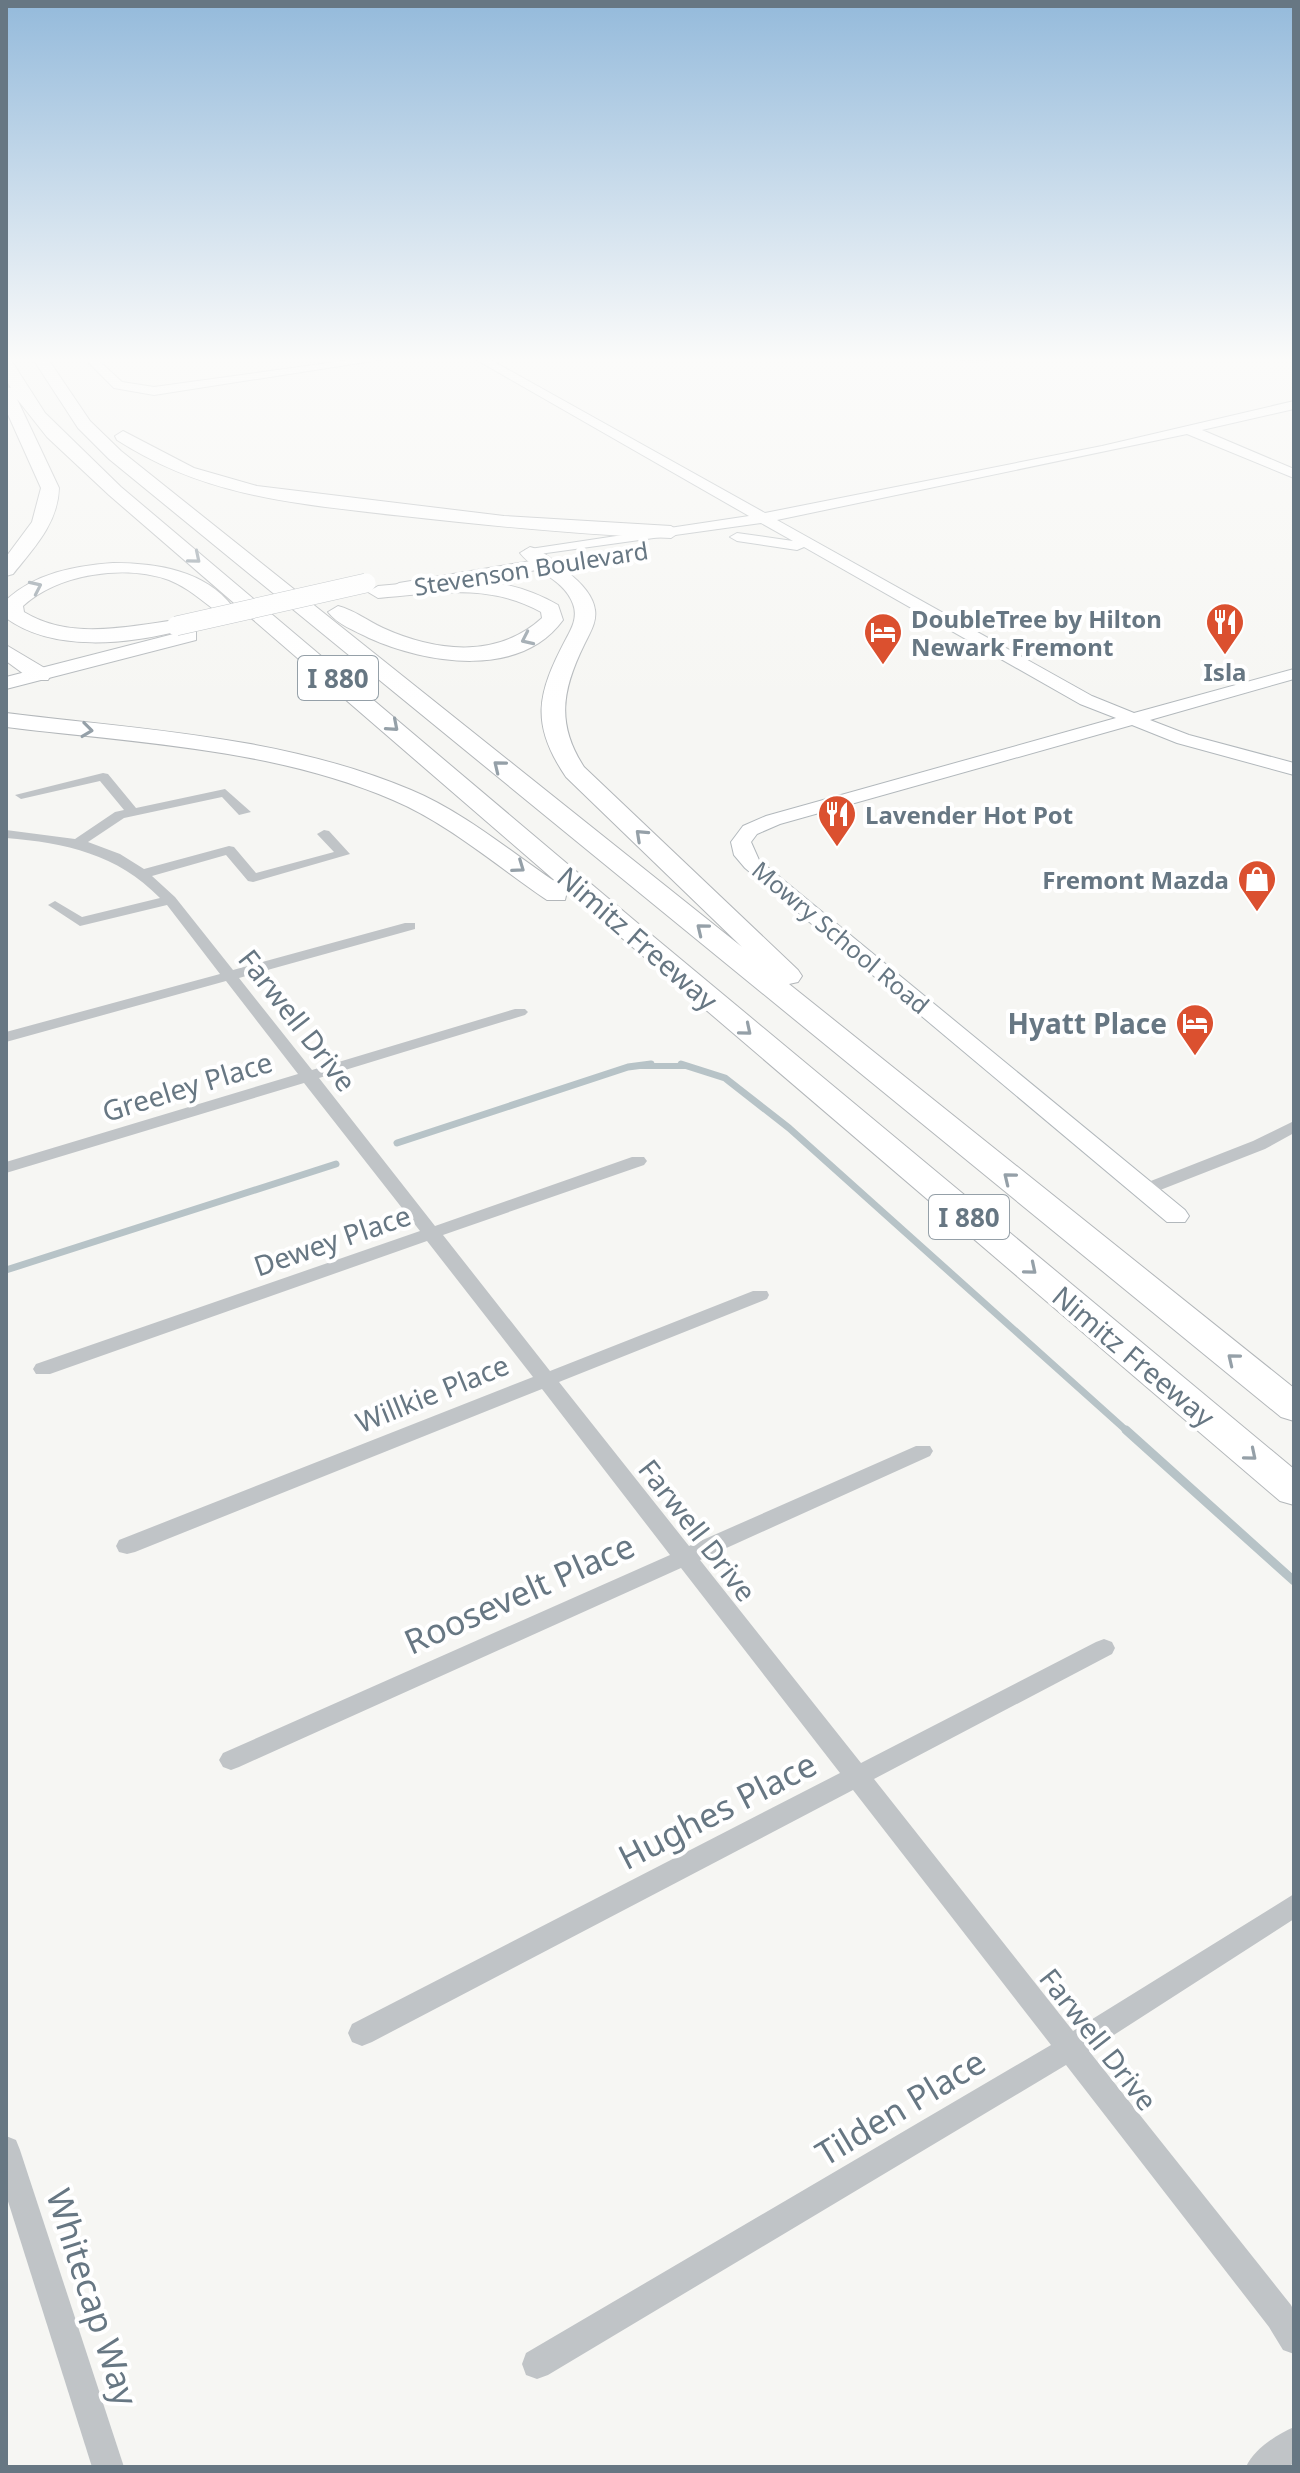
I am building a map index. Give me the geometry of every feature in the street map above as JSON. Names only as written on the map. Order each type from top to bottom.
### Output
[{"type":"highway","points":[[6,570],[40,524],[51,499],[45,474]]},
{"type":"highway","name":"Nimitz Freeway","points":[[98,474],[644,943],[1294,1491]]},
{"type":"highway","name":"Nimitz Freeway","points":[[139,474],[1294,1408]]},
{"type":"highway","points":[[198,474],[226,485],[295,497],[532,525],[671,532]]},
{"type":"highway","points":[[212,533],[277,571],[359,627],[406,647],[458,653],[502,650],[528,641],[553,620],[551,609],[535,598],[513,590],[458,586],[372,588]]},
{"type":"highway","points":[[537,559],[578,593],[585,615],[551,698],[553,736],[561,753],[575,772],[784,969],[806,1014]]},
{"type":"highway","points":[[183,631],[107,634],[51,632],[25,624],[14,615],[12,605],[21,593],[67,575],[126,569],[175,576],[195,585],[262,637],[351,690]]},
{"type":"highway","points":[[6,720],[240,749],[291,758],[368,780],[437,814],[575,908],[644,943]]},
{"type":"main road","name":"Stevenson Boulevard","points":[[6,683],[19,665],[372,588],[537,559]]},
{"type":"street","points":[[686,474],[1067,689],[1131,720],[1197,744],[1294,769]]},
{"type":"street","name":"Stevenson Boulevard","points":[[537,559],[671,532],[764,518],[971,474]]},
{"type":"street","name":"Stevenson Boulevard","points":[[537,559],[737,537],[1030,474]]},
{"type":"street","points":[[737,537],[784,542],[828,554]]},
{"type":"street","name":"Mowry School Road","points":[[1176,1216],[752,864],[744,855],[741,842],[750,830],[773,820],[1294,674]]},
{"type":"street","points":[[21,795],[103,777],[134,813]]},
{"type":"street","points":[[78,843],[120,815],[225,793],[244,812]]},
{"type":"street","name":"Farwell Drive","points":[[6,834],[78,843],[102,850],[146,873],[170,900],[1280,2316],[1294,2339]]},
{"type":"street","points":[[146,873],[229,850],[253,878],[343,854],[324,834]]},
{"type":"street","points":[[55,905],[80,922],[170,900]]},
{"type":"street","points":[[6,1037],[410,926]]},
{"type":"street","name":"Greeley Place","points":[[6,1168],[520,1012]]},
{"type":"street","points":[[1144,1190],[1259,1145],[1294,1126]]},
{"type":"street","name":"Dewey Place","points":[[43,1369],[638,1161]]},
{"type":"street","name":"Willkie Place","points":[[127,1546],[760,1295]]},
{"type":"street","name":"Roosevelt Place","points":[[231,1760],[923,1451]]},
{"type":"street","name":"Hughes Place","points":[[362,2033],[1104,1648]]},
{"type":"street","name":"Tilden Place","points":[[537,2364],[1070,2048],[1294,1905]]},
{"type":"street","name":"Whitecap Way","points":[[6,2150],[108,2467]]},
{"type":"street","points":[[1262,2467],[1294,2443]]},
{"type":"waterway","points":[[397,1143],[628,1067],[651,1064]]},
{"type":"waterway","points":[[681,1064],[725,1078],[789,1128],[1128,1432]]},
{"type":"waterway","points":[[637,1066],[687,1066]]},
{"type":"waterway","points":[[6,1270],[336,1164]]},
{"type":"waterway","points":[[1126,1430],[1294,1581]]},
{"type":"place","name":"Isla","points":[[1225,656]]},
{"type":"place","name":"DoubleTree by Hilton Newark Fremont","points":[[883,666]]},
{"type":"place","name":"Lavender Hot Pot","points":[[837,848]]},
{"type":"place","name":"Fremont Mazda","points":[[1257,913]]},
{"type":"place","name":"Hyatt Place","points":[[1195,1057]]}]
